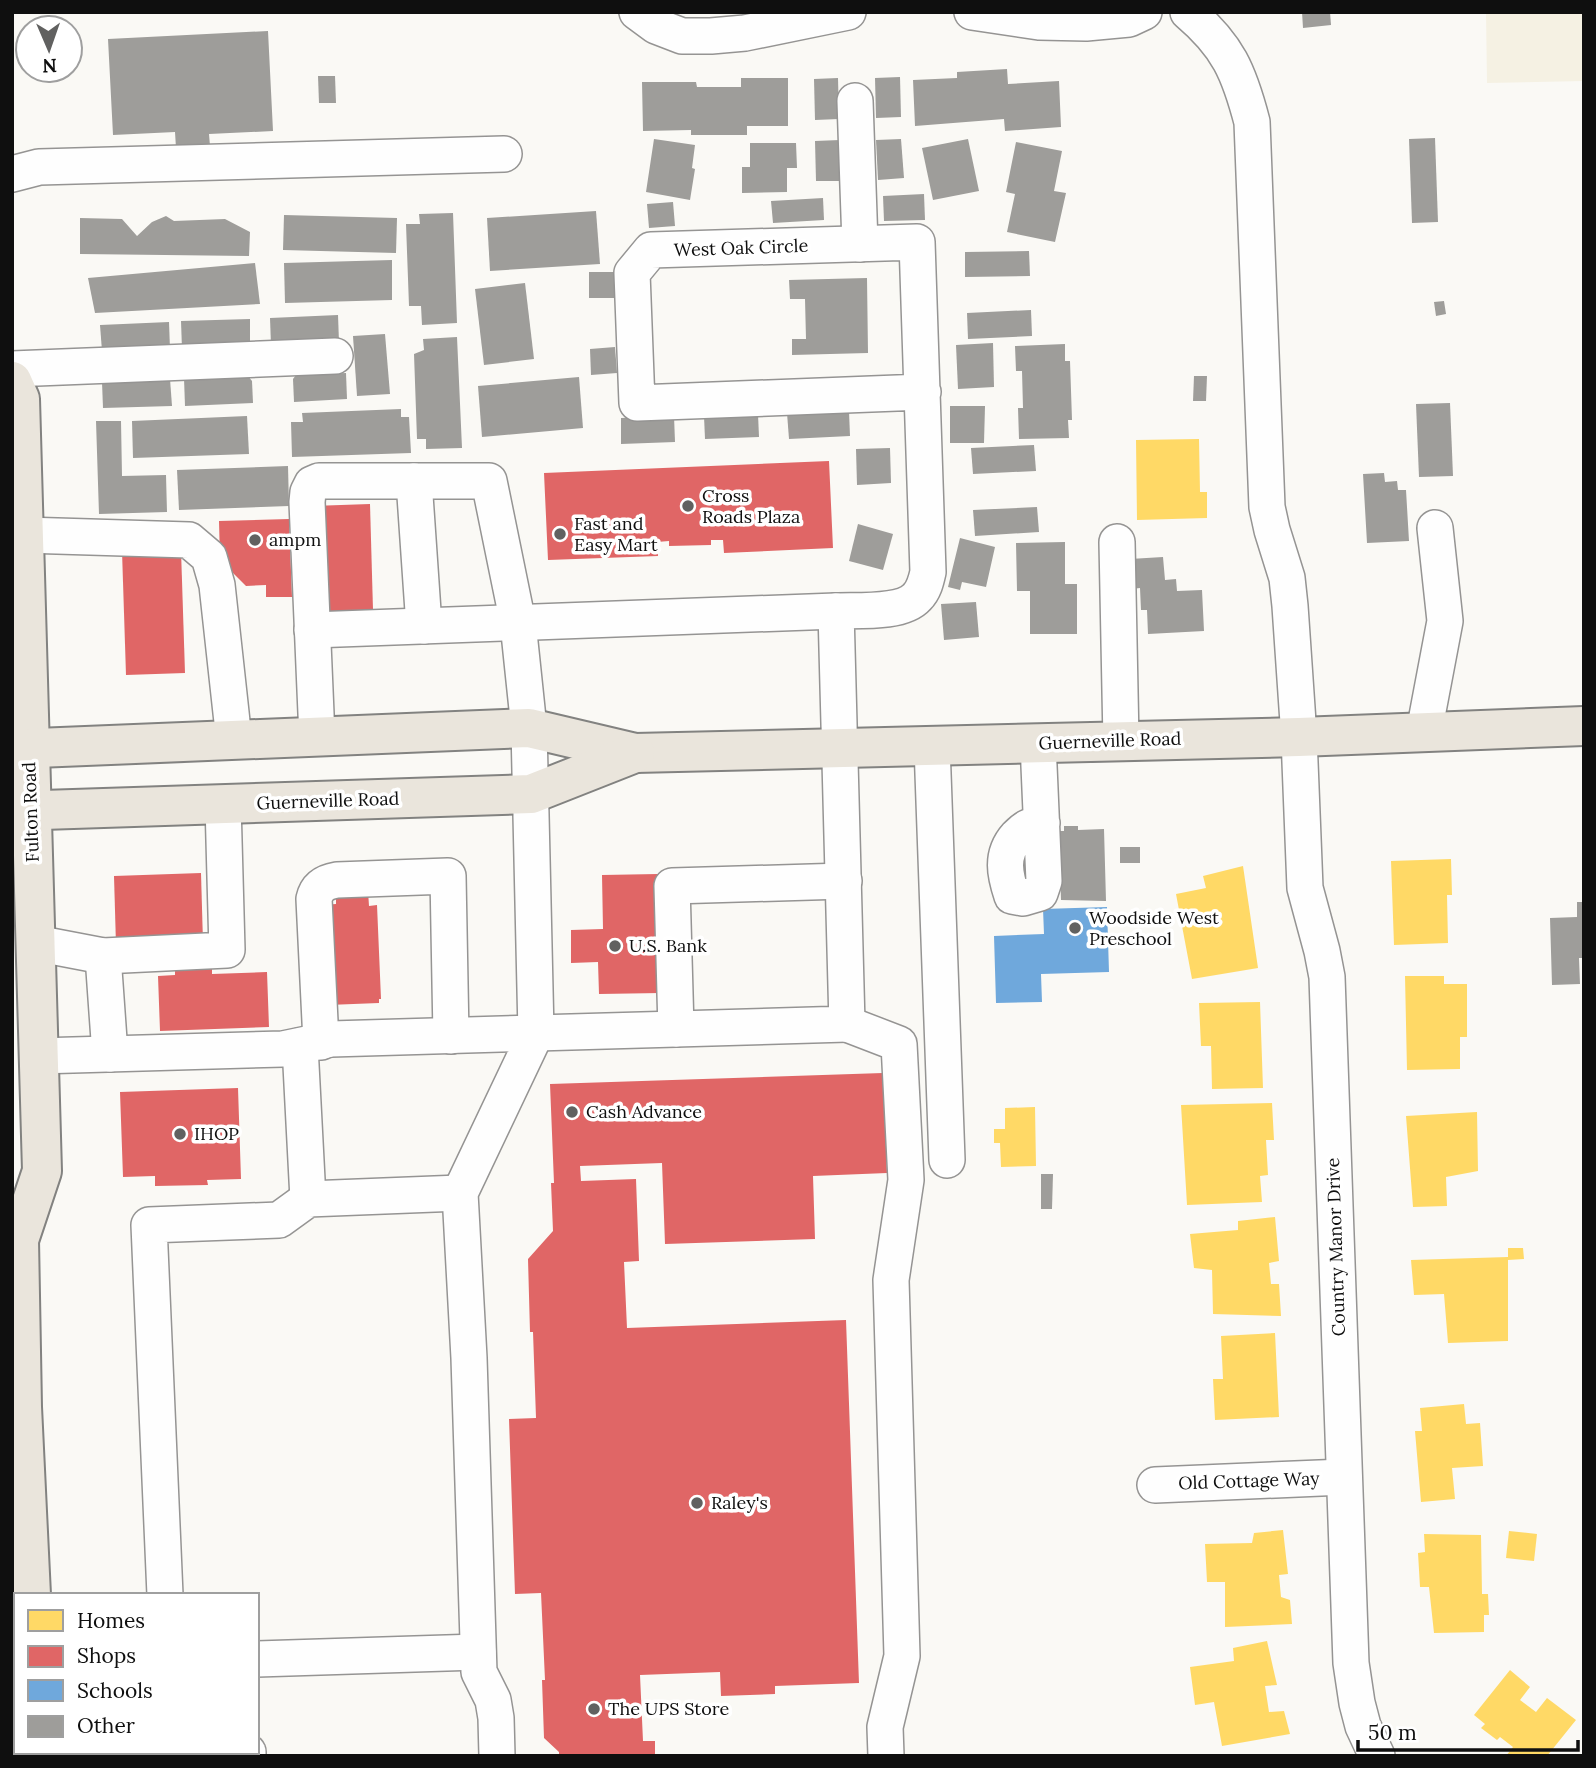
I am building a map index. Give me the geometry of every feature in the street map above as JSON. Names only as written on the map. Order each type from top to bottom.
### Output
[{"type":"main road","name":"Fulton Road","points":[[12,381],[20,399],[24,535],[22,811],[35,943],[43,1171],[16,1233],[16,1329],[31,1593]]},
{"type":"main road","name":"Guerneville Road","points":[[21,749],[528,728],[635,753],[1299,737],[1584,726]]},
{"type":"main road","name":"Guerneville Road","points":[[22,811],[531,794],[635,753]]},
{"type":"street","points":[[637,12],[656,26],[682,36],[745,33],[848,12]]},
{"type":"street","points":[[972,12],[1039,22],[1087,23],[1129,19],[1144,12]]},
{"type":"street","name":"Country Manor Drive","points":[[1188,12],[1225,51],[1242,85],[1252,122],[1267,508],[1287,578],[1299,737],[1305,888],[1327,977],[1353,1681],[1363,1726],[1377,1756]]},
{"type":"street","points":[[856,101],[860,244]]},
{"type":"street","points":[[12,174],[39,167],[504,154]]},
{"type":"street","name":"West Oak Circle","points":[[312,630],[884,609],[901,607],[916,599],[925,586],[928,572],[923,392],[917,242],[651,250],[632,273],[637,403],[923,392]]},
{"type":"street","points":[[12,369],[335,356]]},
{"type":"street","points":[[317,737],[307,502],[312,484],[319,481],[489,481],[518,623],[528,728],[536,1033],[460,1193],[469,1357],[479,1672],[494,1700],[497,1756]]},
{"type":"street","points":[[414,481],[424,626]]},
{"type":"street","points":[[1424,732],[1445,621],[1435,528]]},
{"type":"street","points":[[24,535],[189,540],[209,557],[217,585],[234,740]]},
{"type":"street","points":[[1116,542],[1121,741]]},
{"type":"street","points":[[836,611],[847,1024]]},
{"type":"street","points":[[1038,743],[1041,823]]},
{"type":"street","points":[[932,746],[947,1160]]},
{"type":"street","points":[[35,943],[103,956],[227,950],[223,804]]},
{"type":"street","points":[[308,1199],[314,899],[316,891],[325,882],[448,876],[452,1036]]},
{"type":"street","points":[[676,1029],[672,886],[844,881]]},
{"type":"street","points":[[103,956],[110,1054]]},
{"type":"street","points":[[38,1056],[283,1049],[331,1039],[847,1024],[899,1044],[906,1180],[891,1280],[902,1656],[885,1727],[886,1756]]},
{"type":"street","points":[[165,1593],[149,1225],[279,1220],[308,1199],[460,1193]]},
{"type":"street","name":"Old Cottage Way","points":[[1155,1485],[1344,1477]]},
{"type":"street","points":[[259,1659],[478,1651]]},
{"type":"shaded area","points":[[1486,12],[1584,12],[1584,81],[1487,83]]},
{"type":"building: Homes","points":[[1199,439],[1200,492],[1207,492],[1207,518],[1137,520],[1136,440]]},
{"type":"building: Homes","points":[[1451,859],[1452,895],[1447,895],[1448,943],[1394,945],[1391,861]]},
{"type":"building: Homes","points":[[1243,866],[1258,968],[1192,979],[1176,894],[1206,888],[1203,876]]},
{"type":"building: Homes","points":[[1405,976],[1444,976],[1444,984],[1467,984],[1467,1037],[1460,1037],[1460,1069],[1407,1070]]},
{"type":"building: Homes","points":[[1260,1002],[1263,1088],[1212,1089],[1211,1046],[1201,1046],[1199,1003]]},
{"type":"building: Homes","points":[[1272,1103],[1274,1140],[1266,1140],[1268,1175],[1260,1176],[1262,1202],[1187,1205],[1181,1105]]},
{"type":"building: Homes","points":[[1035,1107],[1036,1166],[1001,1167],[1000,1143],[994,1143],[994,1129],[1005,1129],[1005,1108]]},
{"type":"building: Homes","points":[[1477,1112],[1478,1171],[1446,1177],[1447,1206],[1413,1207],[1406,1116]]},
{"type":"building: Homes","points":[[1275,1217],[1279,1261],[1269,1263],[1271,1284],[1279,1284],[1281,1316],[1213,1314],[1212,1270],[1194,1268],[1190,1234],[1238,1230],[1238,1221]]},
{"type":"building: Homes","points":[[1508,1248],[1523,1248],[1524,1259],[1508,1260],[1508,1341],[1448,1343],[1444,1294],[1414,1295],[1411,1260],[1508,1257]]},
{"type":"building: Homes","points":[[1275,1333],[1279,1417],[1215,1420],[1213,1379],[1223,1379],[1221,1336]]},
{"type":"building: Homes","points":[[1464,1404],[1466,1424],[1480,1423],[1483,1466],[1452,1468],[1455,1499],[1421,1502],[1415,1431],[1422,1431],[1420,1408]]},
{"type":"building: Homes","points":[[1283,1530],[1288,1574],[1279,1575],[1281,1597],[1290,1600],[1292,1624],[1225,1627],[1225,1582],[1207,1582],[1205,1544],[1252,1543],[1254,1533]]},
{"type":"building: Homes","points":[[1509,1531],[1537,1534],[1534,1561],[1506,1558]]},
{"type":"building: Homes","points":[[1424,1534],[1481,1535],[1482,1594],[1488,1594],[1489,1615],[1484,1615],[1484,1632],[1434,1633],[1429,1587],[1420,1587],[1418,1553],[1425,1552]]},
{"type":"building: Homes","points":[[1267,1641],[1277,1685],[1265,1686],[1269,1712],[1284,1711],[1290,1734],[1222,1746],[1214,1702],[1195,1705],[1190,1667],[1234,1661],[1233,1648]]},
{"type":"building: Homes","points":[[1510,1670],[1530,1687],[1520,1700],[1536,1712],[1547,1698],[1576,1720],[1547,1756],[1506,1756],[1513,1747],[1500,1737],[1497,1740],[1481,1728],[1485,1724],[1474,1715]]},
{"type":"building: Shops","name":"Cross Roads Plaza","points":[[829,461],[833,548],[724,553],[723,540],[711,540],[711,545],[669,546],[669,541],[657,542],[658,556],[548,560],[544,473]]},
{"type":"building: Shops","points":[[370,504],[373,610],[316,612],[312,506]]},
{"type":"building: Shops","name":"ampm","points":[[289,519],[292,597],[266,597],[266,585],[246,586],[220,560],[219,521]]},
{"type":"building: Shops","points":[[181,550],[185,673],[126,675],[122,551]]},
{"type":"building: Shops","points":[[201,873],[203,943],[116,945],[114,876]]},
{"type":"building: Shops","name":"U.S. Bank","points":[[658,874],[661,993],[599,994],[598,962],[571,963],[571,930],[603,929],[602,875]]},
{"type":"building: Shops","points":[[368,891],[369,906],[377,905],[381,999],[379,1003],[328,1005],[320,905],[336,904],[336,892]]},
{"type":"building: Shops","points":[[212,969],[212,974],[267,972],[269,1027],[160,1031],[158,976],[175,975],[175,970]]},
{"type":"building: Shops","points":[[883,1073],[887,1173],[813,1176],[815,1239],[665,1244],[662,1163],[580,1166],[581,1181],[636,1179],[639,1261],[624,1262],[627,1328],[846,1320],[859,1683],[775,1686],[775,1694],[721,1696],[720,1672],[640,1675],[643,1741],[655,1741],[655,1756],[559,1756],[559,1752],[544,1738],[542,1680],[545,1680],[541,1593],[515,1594],[509,1419],[536,1418],[528,1259],[553,1231],[550,1084]]},
{"type":"building: Shops","name":"IHOP","points":[[238,1088],[241,1179],[207,1180],[208,1185],[155,1186],[155,1176],[123,1177],[120,1092]]},
{"type":"building: Schools","points":[[1107,907],[1109,972],[1041,974],[1042,1002],[996,1003],[994,936],[1044,934],[1043,909]]},
{"type":"building: Other","points":[[1302,12],[1330,12],[1331,25],[1303,28]]},
{"type":"building: Other","points":[[268,31],[273,131],[209,134],[210,146],[176,148],[175,132],[113,135],[108,39]]},
{"type":"building: Other","points":[[1007,69],[1008,84],[1059,81],[1061,127],[1005,131],[1004,119],[915,126],[913,80],[957,78],[957,72]]},
{"type":"building: Other","points":[[318,76],[335,76],[336,103],[319,103]]},
{"type":"building: Other","points":[[900,77],[901,117],[876,118],[875,78]]},
{"type":"building: Other","points":[[741,78],[788,78],[788,126],[747,126],[747,135],[691,135],[691,130],[643,131],[642,82],[696,82],[697,87],[741,87]]},
{"type":"building: Other","points":[[838,78],[839,119],[815,120],[814,79]]},
{"type":"building: Other","points":[[1435,138],[1438,222],[1412,223],[1409,139]]},
{"type":"building: Other","points":[[654,139],[695,145],[692,168],[695,169],[690,200],[646,192]]},
{"type":"building: Other","points":[[901,139],[904,178],[878,180],[876,140]]},
{"type":"building: Other","points":[[968,139],[979,191],[933,200],[922,148]]},
{"type":"building: Other","points":[[840,140],[841,181],[816,181],[815,141]]},
{"type":"building: Other","points":[[1016,142],[1062,151],[1054,191],[1066,193],[1055,242],[1007,232],[1015,194],[1006,192]]},
{"type":"building: Other","points":[[750,143],[796,143],[797,168],[787,168],[787,192],[742,193],[742,167],[750,167]]},
{"type":"building: Other","points":[[924,194],[925,220],[884,221],[883,196]]},
{"type":"building: Other","points":[[823,198],[824,220],[773,223],[771,201]]},
{"type":"building: Other","points":[[673,202],[675,226],[649,228],[647,204]]},
{"type":"building: Other","points":[[596,211],[600,264],[490,271],[487,218]]},
{"type":"building: Other","points":[[453,213],[457,323],[422,325],[421,306],[409,306],[406,224],[420,224],[419,214]]},
{"type":"building: Other","points":[[284,215],[397,218],[396,253],[283,250]]},
{"type":"building: Other","points":[[166,216],[174,221],[225,219],[250,232],[249,256],[80,254],[80,218],[122,219],[137,236],[152,222]]},
{"type":"building: Other","points":[[1029,251],[1030,276],[965,277],[965,252]]},
{"type":"building: Other","points":[[392,260],[392,300],[285,303],[284,263]]},
{"type":"building: Other","points":[[255,263],[260,304],[95,313],[88,278]]},
{"type":"building: Other","points":[[589,272],[614,272],[614,298],[589,298]]},
{"type":"building: Other","points":[[867,278],[868,353],[792,355],[792,339],[806,339],[805,299],[790,299],[789,280]]},
{"type":"building: Other","points":[[525,283],[534,359],[484,365],[475,289]]},
{"type":"building: Other","points":[[1444,301],[1446,314],[1436,316],[1434,302]]},
{"type":"building: Other","points":[[1031,310],[1032,336],[968,339],[967,313]]},
{"type":"building: Other","points":[[338,315],[339,342],[271,345],[270,318]]},
{"type":"building: Other","points":[[250,319],[250,346],[182,349],[181,321]]},
{"type":"building: Other","points":[[169,322],[170,349],[102,351],[100,325]]},
{"type":"building: Other","points":[[385,334],[390,394],[357,396],[353,336]]},
{"type":"building: Other","points":[[457,337],[462,448],[426,449],[426,439],[417,439],[414,354],[424,350],[423,339]]},
{"type":"building: Other","points":[[993,343],[994,387],[958,389],[956,345]]},
{"type":"building: Other","points":[[1065,344],[1065,361],[1070,361],[1072,420],[1068,420],[1069,438],[1019,439],[1018,408],[1023,408],[1022,371],[1016,371],[1015,346]]},
{"type":"building: Other","points":[[615,347],[617,373],[591,375],[590,349]]},
{"type":"building: Other","points":[[346,373],[347,399],[294,402],[293,379],[296,375]]},
{"type":"building: Other","points":[[248,376],[252,381],[253,403],[185,406],[184,378]]},
{"type":"building: Other","points":[[1194,376],[1207,376],[1206,401],[1193,401]]},
{"type":"building: Other","points":[[579,377],[583,428],[482,437],[478,386]]},
{"type":"building: Other","points":[[170,379],[172,406],[103,408],[102,382]]},
{"type":"building: Other","points":[[1450,403],[1453,476],[1419,477],[1416,404]]},
{"type":"building: Other","points":[[950,406],[985,406],[984,443],[950,443]]},
{"type":"building: Other","points":[[401,409],[401,417],[409,417],[411,453],[292,457],[291,422],[303,422],[302,413]]},
{"type":"building: Other","points":[[849,411],[850,436],[789,439],[787,413]]},
{"type":"building: Other","points":[[758,414],[759,437],[705,439],[704,416]]},
{"type":"building: Other","points":[[247,416],[249,454],[133,458],[132,421]]},
{"type":"building: Other","points":[[674,416],[675,442],[621,444],[621,418]]},
{"type":"building: Other","points":[[96,421],[121,421],[122,476],[166,475],[167,512],[99,514]]},
{"type":"building: Other","points":[[1034,445],[1036,471],[973,474],[971,448]]},
{"type":"building: Other","points":[[890,448],[891,483],[857,485],[856,449]]},
{"type":"building: Other","points":[[288,466],[289,506],[179,510],[177,470]]},
{"type":"building: Other","points":[[1384,473],[1385,482],[1397,481],[1398,490],[1406,490],[1409,541],[1367,543],[1363,474]]},
{"type":"building: Other","points":[[1037,507],[1039,532],[975,536],[973,510]]},
{"type":"building: Other","points":[[858,524],[893,534],[883,570],[849,561]]},
{"type":"building: Other","points":[[960,538],[995,547],[986,587],[962,582],[960,590],[948,587]]},
{"type":"building: Other","points":[[1065,542],[1065,584],[1077,584],[1077,634],[1030,634],[1030,591],[1017,591],[1016,543]]},
{"type":"building: Other","points":[[1163,557],[1165,580],[1176,579],[1177,591],[1202,590],[1204,631],[1148,634],[1147,610],[1141,610],[1140,588],[1132,589],[1130,559]]},
{"type":"building: Other","points":[[976,602],[979,637],[944,640],[941,604]]},
{"type":"building: Other","points":[[1064,826],[1078,826],[1078,830],[1104,829],[1106,901],[1061,900],[1059,831],[1064,831]]},
{"type":"building: Other","points":[[1120,847],[1140,847],[1140,863],[1120,863]]},
{"type":"building: Other","points":[[1577,902],[1584,902],[1584,958],[1579,958],[1580,984],[1552,985],[1550,918],[1577,917]]},
{"type":"building: Other","points":[[1041,1174],[1053,1174],[1052,1209],[1041,1209]]},
{"type":"place","name":"Cross Roads Plaza","points":[[688,506]]},
{"type":"place","name":"Fast and Easy Mart","points":[[560,534]]},
{"type":"place","name":"ampm","points":[[255,540]]},
{"type":"place","name":"Woodside West Preschool","points":[[1075,928]]},
{"type":"place","name":"U.S. Bank","points":[[615,946]]},
{"type":"place","name":"Cash Advance","points":[[572,1112]]},
{"type":"place","name":"IHOP","points":[[180,1134]]},
{"type":"place","name":"Raley's","points":[[697,1503]]},
{"type":"place","name":"The UPS Store","points":[[594,1709]]}]
